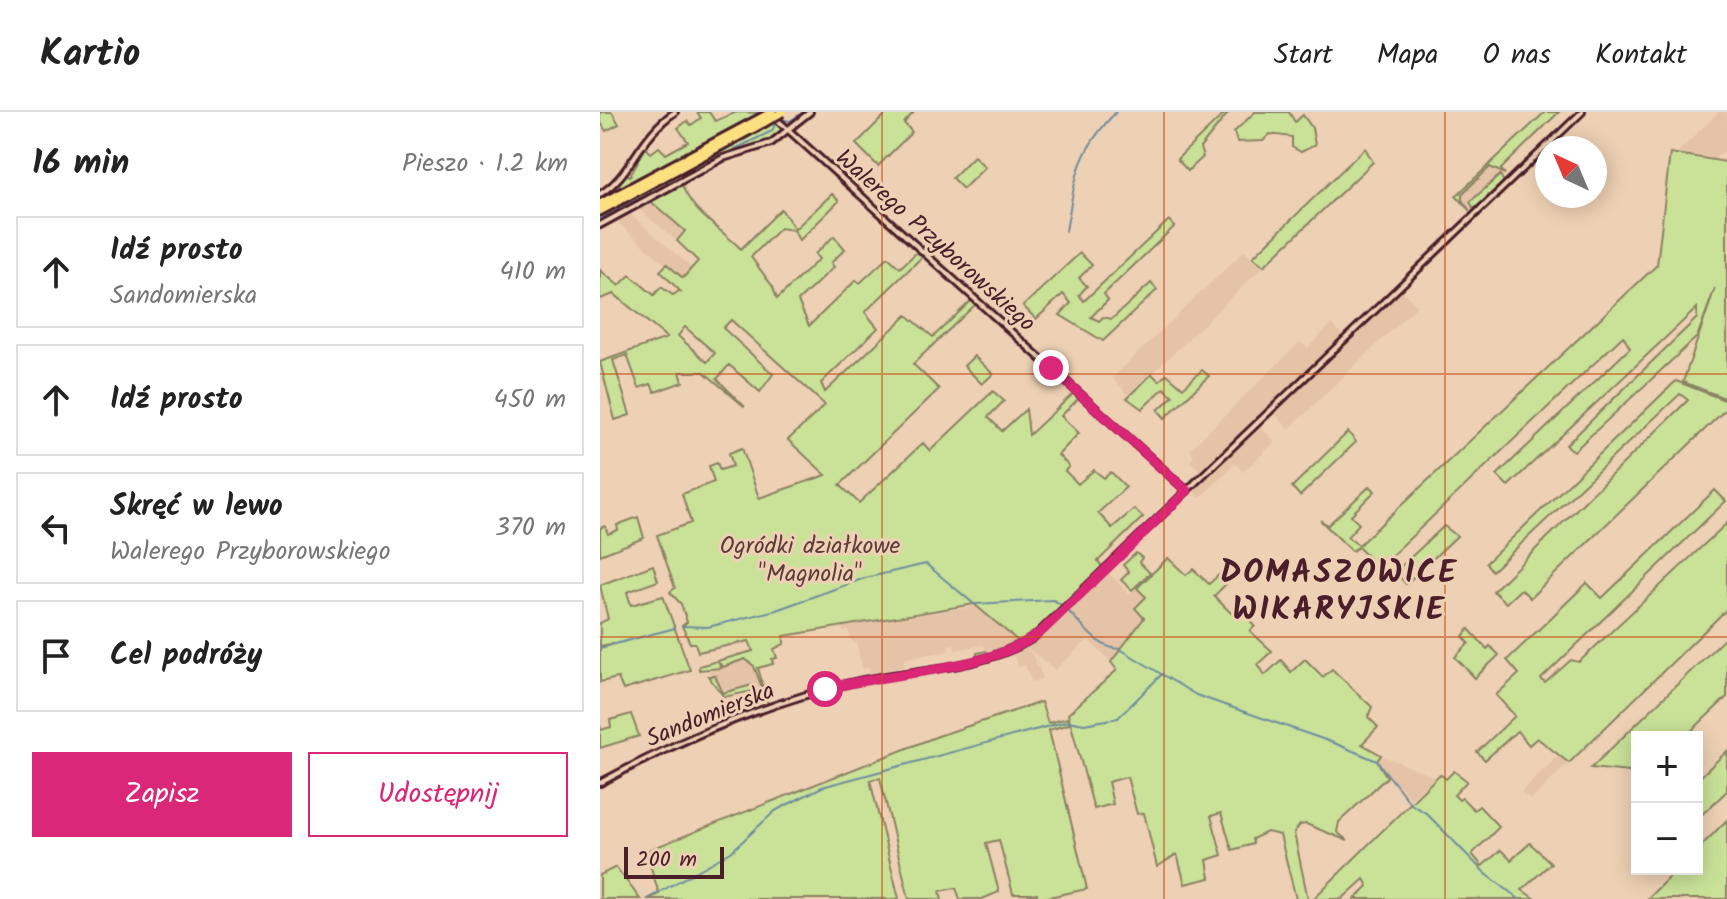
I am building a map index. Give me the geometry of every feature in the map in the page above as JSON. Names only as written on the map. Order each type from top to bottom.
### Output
[{"type":"highway","points":[[600,211],[763,120],[770,112]]},
{"type":"highway","points":[[600,204],[782,112]]},
{"type":"street","points":[[600,194],[619,179],[647,135],[675,112]]},
{"type":"street","name":"Walerego Przyborowskiego","points":[[770,112],[1187,491]]},
{"type":"street","points":[[600,225],[717,161],[771,143],[810,112]]},
{"type":"street","name":"Sandomierska","points":[[600,783],[669,748],[801,697],[879,676],[985,659],[1023,644],[1065,609],[1582,112]]},
{"type":"shaded area","points":[[1719,112],[1727,112],[1727,149],[1714,159],[1678,152]]},
{"type":"shaded area","points":[[1492,161],[1505,174],[1470,211],[1456,196]]},
{"type":"shaded area","points":[[649,200],[685,232],[677,241],[636,207]]},
{"type":"shaded area","points":[[628,212],[692,268],[682,279],[614,219]]},
{"type":"shaded area","points":[[1244,251],[1264,266],[1129,396],[1112,378]]},
{"type":"shaded area","points":[[1402,290],[1417,306],[1289,429],[1274,413]]},
{"type":"shaded area","points":[[1332,324],[1343,336],[1201,473],[1190,461],[1194,457],[1190,449],[1300,342],[1307,348]]},
{"type":"shaded area","points":[[1260,426],[1275,442],[1243,472],[1235,464],[1200,498],[1194,492]]},
{"type":"shaded area","points":[[1110,574],[1129,594],[1137,588],[1146,597],[1144,618],[1111,662],[1088,640],[1055,670],[1026,647]]},
{"type":"shaded area","points":[[978,606],[1019,641],[987,654],[984,645],[955,650],[954,644],[949,645],[949,651],[905,658],[904,667],[871,673],[869,667],[862,669],[857,645],[851,640],[848,630],[843,632],[842,627]]},
{"type":"shaded area","points":[[1025,648],[1032,654],[1043,678],[1032,682],[1025,665],[1018,667],[1013,654]]},
{"type":"shaded area","points":[[742,658],[754,666],[761,689],[723,693],[715,676],[707,672],[720,668],[719,663],[723,667]]},
{"type":"shaded area","points":[[1381,755],[1435,777],[1411,799],[1383,770],[1377,760]]},
{"type":"shaded area","points":[[1559,755],[1569,763],[1531,800],[1521,792]]},
{"type":"green space","points":[[600,112],[612,112],[619,124],[606,131],[600,121]]},
{"type":"green space","points":[[697,112],[709,112],[715,121],[737,112],[765,113],[600,202],[600,197],[617,185],[625,174],[630,176],[638,162],[634,157],[642,144],[651,153],[659,147],[666,154],[688,142],[678,128],[687,121],[691,125],[701,118]]},
{"type":"green space","points":[[888,112],[914,112],[904,123],[912,132],[878,166],[856,144]]},
{"type":"green space","points":[[1229,112],[1200,148],[1203,157],[1188,171],[1177,159]]},
{"type":"green space","points":[[1255,112],[1289,112],[1295,122],[1303,115],[1312,128],[1315,145],[1301,152],[1292,147],[1292,137],[1270,134],[1263,141],[1237,142],[1234,132]]},
{"type":"green space","points":[[1545,112],[1559,112],[1501,169],[1505,174],[1490,167],[1462,194],[1462,200],[1470,211],[1456,196]]},
{"type":"green space","points":[[775,122],[784,130],[766,143],[720,158],[600,223],[600,215]]},
{"type":"green space","points":[[1365,148],[1373,162],[1264,266],[1253,257]]},
{"type":"green space","points":[[1670,153],[1727,162],[1727,399],[1683,382],[1715,288],[1697,337],[1574,451],[1566,445],[1697,318],[1697,308],[1508,486],[1497,475],[1630,348],[1623,336],[1369,577],[1359,568],[1369,558],[1358,547],[1352,551],[1320,520],[1328,525],[1370,486],[1375,491],[1351,515],[1359,524],[1347,537],[1359,545],[1657,265]]},
{"type":"green space","points":[[974,156],[985,167],[963,189],[952,178]]},
{"type":"green space","points":[[1500,175],[1504,182],[1474,209],[1470,202]]},
{"type":"green space","name":"Ogródki działkowe \"Magnolia\"","points":[[681,182],[699,211],[741,249],[781,209],[795,229],[832,194],[839,201],[799,241],[794,230],[780,228],[751,257],[773,287],[777,299],[819,259],[815,254],[834,236],[845,249],[831,263],[834,267],[798,301],[809,326],[856,280],[860,283],[888,257],[900,268],[917,252],[922,257],[865,312],[878,328],[821,383],[825,392],[907,315],[933,337],[972,300],[976,304],[913,364],[939,389],[840,485],[859,503],[923,443],[930,451],[993,391],[1004,401],[988,417],[1002,431],[1026,409],[1029,435],[1074,393],[1079,398],[1061,416],[1079,433],[1058,455],[1069,466],[1065,471],[1078,484],[1094,470],[1104,478],[1111,472],[1126,487],[1098,513],[1112,528],[1134,509],[1143,517],[1098,561],[1103,568],[1061,610],[1030,635],[996,653],[977,658],[977,653],[986,651],[988,654],[1018,641],[974,604],[784,636],[784,644],[774,649],[777,658],[772,659],[773,664],[758,668],[768,704],[754,666],[745,659],[723,667],[719,663],[720,668],[699,670],[699,666],[753,651],[749,641],[698,652],[695,643],[690,643],[682,626],[687,622],[681,604],[670,592],[675,588],[657,535],[691,523],[682,494],[714,482],[709,466],[717,463],[720,470],[733,466],[729,453],[742,448],[759,498],[826,475],[788,440],[825,405],[731,320],[723,328],[773,374],[760,392],[729,365],[717,379],[745,407],[704,372],[680,372],[683,382],[655,392],[651,384],[639,388],[627,355],[613,360],[630,415],[615,420],[600,362],[667,338],[614,294],[600,299],[600,270],[619,286],[630,275],[654,295],[661,287],[673,295],[679,291],[682,293],[660,271],[667,264],[683,278],[698,261],[677,241],[685,231],[649,200]],"holes":[[[685,327],[715,353],[707,362],[678,336]]]},
{"type":"green space","points":[[1169,220],[1174,227],[1104,294],[1108,300],[1091,317],[1099,321],[1103,317],[1112,319],[1151,283],[1157,290],[1103,341],[1060,315],[1071,303],[1063,294],[1036,319],[1023,306],[1080,253],[1092,265],[1079,278],[1087,286],[1079,295],[1084,301]]},
{"type":"green space","points":[[974,356],[993,374],[982,384],[964,366]]},
{"type":"green space","points":[[1202,370],[1209,376],[1165,418],[1158,410],[1173,396],[1164,388],[1142,409],[1127,398],[1152,374],[1159,381],[1167,374],[1183,388]]},
{"type":"green space","points":[[1676,381],[1727,401],[1727,408],[1530,598],[1521,589],[1506,603],[1493,591],[1688,400],[1680,394],[1492,571],[1486,563]]},
{"type":"green space","points":[[1348,432],[1356,442],[1300,496],[1292,487]]},
{"type":"green space","points":[[1715,490],[1726,501],[1541,679],[1545,683],[1571,660],[1579,662],[1727,523],[1727,609],[1569,763],[1537,738],[1529,745],[1517,731],[1485,760],[1477,752],[1515,716],[1496,695],[1519,674],[1507,660],[1587,583],[1602,598]]},
{"type":"green space","points":[[638,517],[644,538],[600,555],[600,528],[605,526],[608,534],[618,530],[617,525]]},
{"type":"green space","points":[[1444,526],[1457,536],[1406,584],[1395,572]]},
{"type":"green space","points":[[1136,553],[1142,558],[1139,562],[1150,573],[1132,590],[1121,580],[1129,572],[1123,565]]},
{"type":"green space","points":[[1168,558],[1186,575],[1193,569],[1209,584],[1222,572],[1230,580],[1214,596],[1233,615],[1239,609],[1255,626],[1250,631],[1272,651],[1258,664],[1265,675],[1281,660],[1291,672],[1305,659],[1323,677],[1332,669],[1372,707],[1368,717],[1378,727],[1362,744],[1381,755],[1377,761],[1387,777],[1339,822],[1337,832],[1348,841],[1306,824],[1300,825],[1294,833],[1308,899],[1296,899],[1280,835],[1267,832],[1252,839],[1253,844],[1232,850],[1221,813],[1211,816],[1222,855],[1207,860],[1210,878],[1185,884],[1177,854],[1157,867],[1144,813],[1137,814],[1127,777],[1108,782],[1113,804],[1094,809],[1068,714],[1117,670],[1111,662],[1144,618],[1135,608],[1146,597],[1137,588]]},
{"type":"green space","points":[[653,565],[658,581],[627,592],[631,605],[663,596],[690,670],[623,690],[618,678],[600,682],[600,648],[616,643],[600,646],[600,623],[608,619],[600,585]]},
{"type":"green space","points":[[1469,629],[1487,649],[1490,646],[1499,655],[1475,678],[1455,657],[1469,643],[1463,636]]},
{"type":"green space","points":[[1727,636],[1727,697],[1691,731],[1631,731],[1631,774],[1591,768]]},
{"type":"green space","points":[[708,676],[715,676],[723,693],[752,685],[758,690],[724,697]]},
{"type":"green space","points":[[1041,702],[1048,723],[1068,718],[1069,724],[1049,730],[1087,889],[1039,899],[1037,894],[1013,894],[999,840],[986,843],[999,892],[982,899],[960,899],[956,888],[940,891],[942,899],[909,899],[880,778],[870,780],[899,899],[647,899],[659,894],[646,851],[938,736]]},
{"type":"green space","points":[[631,714],[639,736],[600,748],[600,725],[601,730],[611,727],[610,720]]},
{"type":"green space","points":[[1727,751],[1727,791],[1703,813],[1703,803],[1703,774]]},
{"type":"green space","points":[[1454,771],[1467,781],[1454,795],[1474,810],[1479,806],[1499,827],[1472,854],[1482,866],[1501,850],[1511,860],[1530,843],[1551,863],[1522,890],[1535,899],[1355,899],[1368,886],[1364,879],[1342,899],[1313,899],[1440,774],[1446,779]]},
{"type":"green space","points":[[1727,820],[1727,899],[1647,899],[1671,875],[1703,875],[1703,844]]},
{"type":"green space","points":[[616,867],[640,899],[600,899],[600,875]]},
{"type":"waterway","points":[[780,119],[790,121],[803,112]]},
{"type":"waterway","points":[[1066,231],[1072,195],[1085,154],[1116,112]]},
{"type":"waterway","points":[[735,149],[772,131],[775,124]]},
{"type":"waterway","points":[[647,195],[733,150]]},
{"type":"waterway","points":[[600,218],[645,196]]},
{"type":"waterway","points":[[682,626],[708,627],[776,610],[865,578],[926,564],[974,604],[1053,600],[1100,643],[1120,649],[1196,695],[1377,761],[1411,804],[1426,813],[1485,873],[1519,899]]},
{"type":"waterway","points":[[600,648],[675,628]]},
{"type":"waterway","points":[[647,899],[731,852],[775,811],[822,787],[1068,721],[1084,724],[1118,718],[1162,674]]},
{"type":"district","name":"DOMASZOWICE WIKARYJSKIE","points":[[1339,590]]},
{"type":"route","points":[[825,689],[879,676],[985,659],[1023,644],[1043,630],[1187,491],[1051,368]]}]
